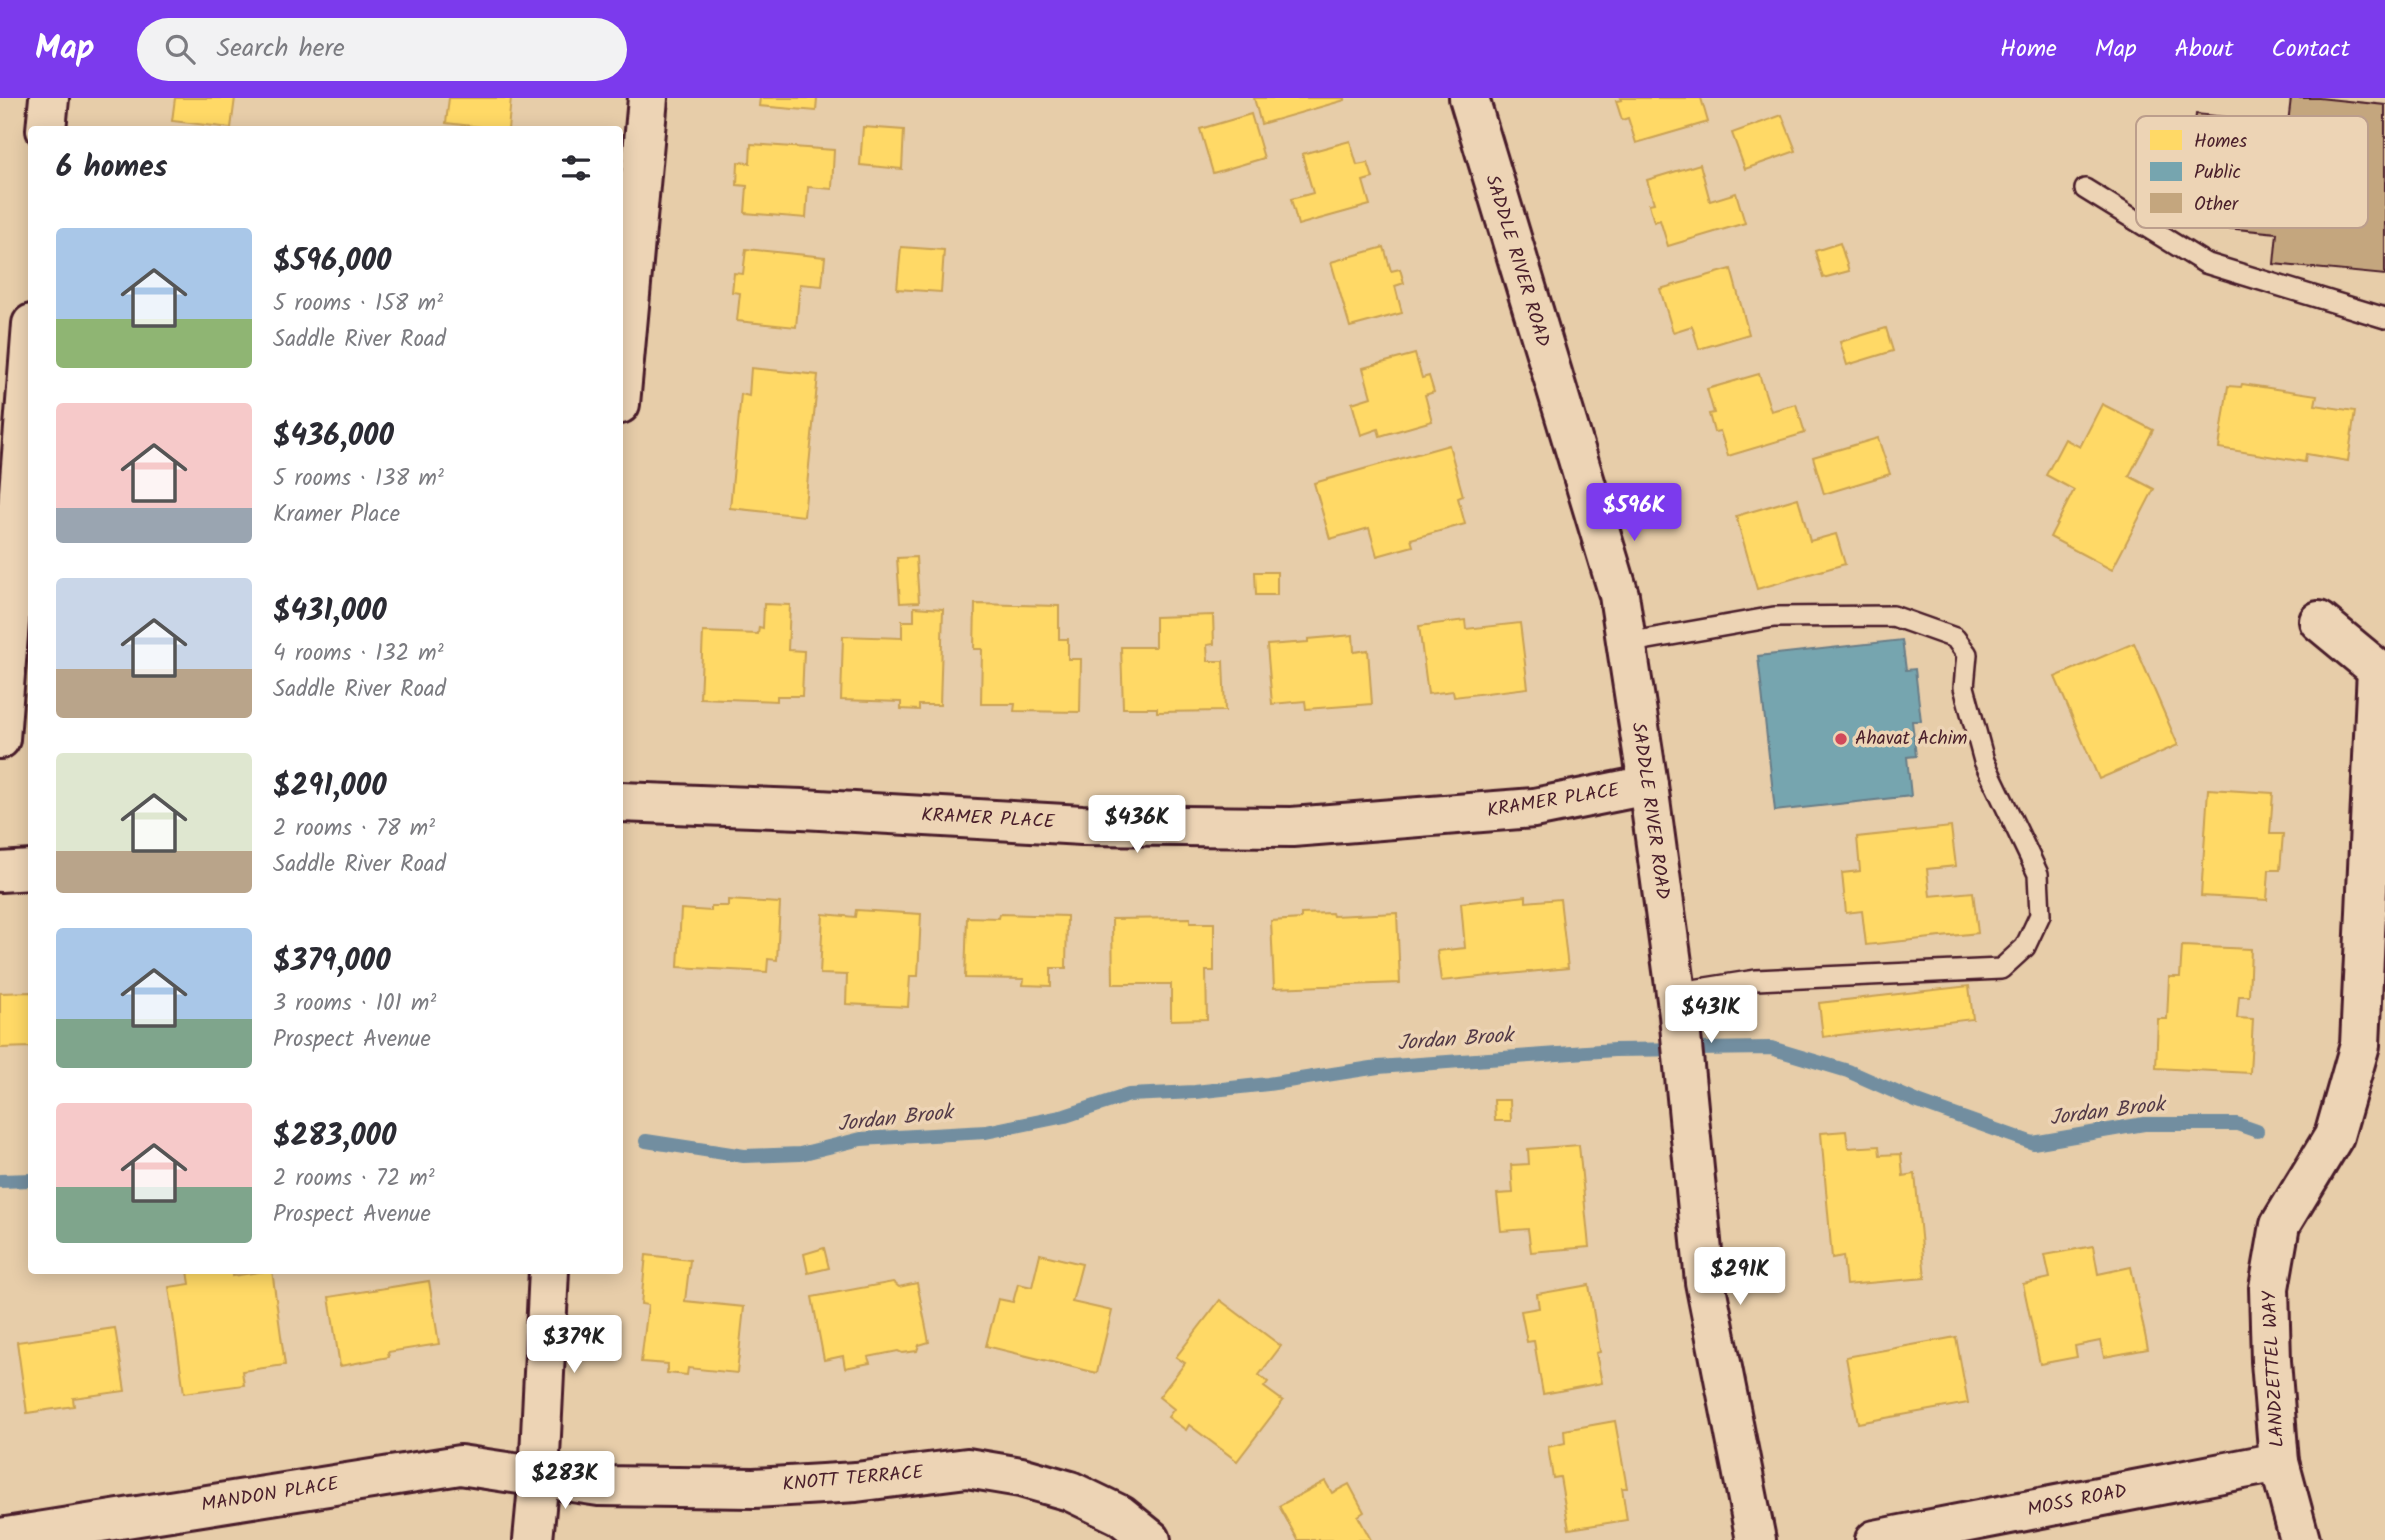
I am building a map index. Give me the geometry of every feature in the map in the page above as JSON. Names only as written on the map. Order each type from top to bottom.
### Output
[{"type":"street","points":[[46,126],[49,98]]},
{"type":"street","points":[[623,371],[648,98]]},
{"type":"street","name":"SADDLE RIVER ROAD","points":[[1469,98],[1619,595],[1648,785],[1676,1004],[1705,1282],[1756,1540]]},
{"type":"street","points":[[0,739],[28,376]]},
{"type":"street","points":[[2319,621],[2381,670]]},
{"type":"street","name":"LANDZETTEL WAY","points":[[2300,1540],[2279,1462],[2271,1361],[2269,1288],[2280,1225],[2334,1136],[2360,1045],[2381,670]]},
{"type":"street","name":"KRAMER PLACE","points":[[623,802],[1082,825],[1292,827],[1534,808],[1648,785]]},
{"type":"street","points":[[0,872],[28,870]]},
{"type":"street","points":[[533,1540],[539,1476],[549,1274]]},
{"type":"street","name":"MOSS ROAD","points":[[1875,1540],[2279,1462]]},
{"type":"street","name":"MANDON PLACE","points":[[0,1538],[460,1465],[539,1476]]},
{"type":"street","name":"KNOTT TERRACE","points":[[539,1476],[599,1486],[754,1488],[856,1482],[967,1468],[1021,1477],[1070,1490],[1120,1515],[1151,1540]]},
{"type":"lane","points":[[2085,189],[2136,220]]},
{"type":"lane","points":[[2148,228],[2205,263],[2385,318]]},
{"type":"lane","points":[[1626,643],[1774,617],[1893,615],[1955,638],[1967,654],[1964,687],[1984,761],[2038,874],[2040,915],[2025,947],[2001,969],[1756,980],[1676,1004]]},
{"type":"building: Homes","points":[[175,98],[235,98],[231,126],[172,121]]},
{"type":"building: Homes","points":[[449,98],[511,98],[508,126],[446,123]]},
{"type":"building: Homes","points":[[760,98],[817,98],[816,111],[759,106]]},
{"type":"building: Homes","points":[[1254,98],[1345,98],[1345,100],[1261,124]]},
{"type":"building: Homes","points":[[1621,98],[1701,98],[1708,122],[1636,143],[1628,118],[1622,120],[1616,101],[1622,100]]},
{"type":"building: Homes","points":[[1251,114],[1264,158],[1213,173],[1200,129]]},
{"type":"building: Homes","points":[[1782,115],[1796,151],[1745,169],[1732,133]]},
{"type":"building: Homes","points":[[863,127],[904,130],[902,169],[860,165]]},
{"type":"building: Homes","points":[[1350,141],[1357,165],[1368,163],[1373,178],[1363,181],[1370,205],[1298,225],[1291,199],[1313,193],[1302,154]]},
{"type":"building: Homes","points":[[751,144],[834,150],[832,189],[808,187],[806,218],[745,213],[747,186],[737,185],[738,162],[750,163]]},
{"type":"building: Homes","points":[[1700,164],[1710,201],[1736,193],[1745,223],[1668,246],[1660,220],[1654,222],[1649,204],[1654,203],[1647,180]]},
{"type":"building: Homes","points":[[1840,243],[1849,271],[1823,278],[1815,251]]},
{"type":"building: Homes","points":[[901,247],[944,250],[941,292],[897,289]]},
{"type":"building: Homes","points":[[1384,247],[1391,271],[1400,269],[1404,283],[1395,286],[1402,313],[1350,327],[1331,262]]},
{"type":"building: Homes","points":[[746,249],[825,257],[822,286],[800,284],[796,327],[737,321],[740,293],[732,292],[734,273],[743,274]]},
{"type":"building: Homes","points":[[1731,269],[1749,334],[1699,349],[1692,326],[1673,332],[1660,289]]},
{"type":"building: Homes","points":[[1886,328],[1893,351],[1847,365],[1840,342]]},
{"type":"building: Homes","points":[[1415,354],[1422,378],[1429,376],[1434,392],[1425,395],[1432,421],[1380,436],[1378,429],[1361,435],[1352,403],[1371,397],[1363,368]]},
{"type":"building: Homes","points":[[751,368],[818,375],[804,516],[730,508],[741,394],[749,396]]},
{"type":"building: Homes","points":[[1759,374],[1771,411],[1796,404],[1805,433],[1728,456],[1720,431],[1714,432],[1709,414],[1714,413],[1707,389]]},
{"type":"building: Homes","points":[[2242,384],[2317,395],[2315,405],[2355,411],[2348,461],[2306,454],[2305,462],[2219,448],[2228,386],[2241,387]]},
{"type":"building: Homes","points":[[2102,404],[2153,430],[2129,476],[2154,489],[2112,570],[2050,537],[2074,490],[2046,475],[2065,439],[2080,447]]},
{"type":"building: Homes","points":[[1878,438],[1890,474],[1824,494],[1813,457]]},
{"type":"building: Homes","points":[[1449,445],[1463,496],[1458,498],[1465,524],[1411,539],[1413,546],[1377,556],[1369,528],[1330,539],[1314,483]]},
{"type":"building: Homes","points":[[1798,498],[1810,541],[1836,534],[1845,564],[1757,589],[1736,516]]},
{"type":"building: Homes","points":[[916,557],[919,602],[900,603],[897,558]]},
{"type":"building: Homes","points":[[1255,572],[1277,572],[1277,595],[1256,595]]},
{"type":"building: Homes","points":[[764,604],[790,605],[788,650],[804,651],[802,696],[777,696],[777,701],[700,698],[703,632],[758,634],[759,627],[763,628]]},
{"type":"building: Homes","points":[[975,604],[1059,606],[1059,639],[1068,639],[1068,659],[1081,659],[1080,712],[1014,711],[1015,704],[981,704],[982,649],[974,649]]},
{"type":"building: Homes","points":[[914,607],[943,609],[940,705],[919,705],[919,710],[901,709],[901,702],[841,700],[843,636],[902,638],[902,621],[914,621]]},
{"type":"building: Homes","points":[[1213,615],[1214,644],[1207,645],[1208,661],[1223,661],[1225,711],[1157,712],[1157,708],[1123,708],[1121,647],[1155,647],[1155,617]]},
{"type":"building: Homes","points":[[1465,620],[1466,629],[1520,623],[1528,688],[1454,697],[1453,691],[1428,694],[1419,626]]},
{"type":"building: Homes","points":[[1353,635],[1354,652],[1368,650],[1372,704],[1306,709],[1305,701],[1272,704],[1267,645]]},
{"type":"building: Homes","points":[[2134,643],[2178,745],[2099,779],[2055,677]]},
{"type":"building: Homes","points":[[2208,789],[2273,793],[2270,834],[2283,834],[2280,870],[2269,870],[2267,900],[2201,896]]},
{"type":"building: Homes","points":[[1951,827],[1956,866],[1927,869],[1930,896],[1973,892],[1978,933],[1866,945],[1862,911],[1846,913],[1842,873],[1860,871],[1857,837]]},
{"type":"building: Homes","points":[[1526,896],[1526,902],[1560,899],[1568,968],[1441,981],[1437,951],[1465,948],[1461,903]]},
{"type":"building: Homes","points":[[728,900],[780,903],[777,960],[768,959],[767,972],[678,967],[681,909],[711,911],[711,906],[728,906]]},
{"type":"building: Homes","points":[[856,910],[921,914],[918,976],[910,976],[908,1007],[846,1004],[847,975],[820,974],[823,914],[855,917]]},
{"type":"building: Homes","points":[[1332,913],[1333,916],[1397,913],[1400,983],[1274,988],[1271,921],[1301,919],[1301,914]]},
{"type":"building: Homes","points":[[999,914],[1067,916],[1066,968],[1051,968],[1051,986],[1023,985],[1024,979],[965,978],[967,917],[998,918]]},
{"type":"building: Homes","points":[[1190,918],[1190,923],[1214,923],[1214,971],[1206,971],[1207,1019],[1171,1020],[1171,984],[1113,984],[1112,919]]},
{"type":"building: Homes","points":[[2182,946],[2251,949],[2249,996],[2239,996],[2237,1018],[2253,1019],[2250,1073],[2156,1068],[2158,1019],[2167,1019],[2169,977],[2180,977]]},
{"type":"building: Homes","points":[[1969,986],[1973,1019],[1823,1037],[1819,1003]]},
{"type":"building: Homes","points":[[28,992],[28,1047],[0,1048],[0,993]]},
{"type":"building: Homes","points":[[1494,1100],[1510,1100],[1511,1121],[1495,1121]]},
{"type":"building: Homes","points":[[1846,1131],[1848,1148],[1879,1146],[1880,1155],[1901,1154],[1903,1176],[1915,1174],[1925,1278],[1846,1285],[1843,1256],[1832,1258],[1821,1133]]},
{"type":"building: Homes","points":[[1579,1145],[1589,1247],[1531,1252],[1528,1229],[1501,1231],[1497,1194],[1513,1193],[1511,1165],[1529,1164],[1528,1149]]},
{"type":"building: Homes","points":[[2093,1246],[2098,1274],[2131,1267],[2148,1349],[2104,1357],[2100,1341],[2075,1346],[2077,1357],[2040,1364],[2023,1284],[2050,1278],[2045,1255]]},
{"type":"building: Homes","points":[[824,1248],[829,1268],[808,1273],[804,1254]]},
{"type":"building: Homes","points":[[1040,1254],[1082,1264],[1072,1302],[1112,1311],[1097,1373],[986,1346],[998,1299],[1013,1302],[1018,1284],[1032,1287]]},
{"type":"building: Homes","points":[[646,1255],[690,1260],[685,1301],[744,1307],[737,1373],[688,1368],[687,1375],[667,1373],[668,1364],[641,1362],[648,1305],[641,1304]]},
{"type":"building: Homes","points":[[188,1274],[273,1274],[285,1365],[242,1371],[244,1385],[184,1393],[169,1287],[190,1284]]},
{"type":"building: Homes","points":[[429,1281],[439,1344],[388,1352],[389,1357],[340,1366],[329,1297]]},
{"type":"building: Homes","points":[[893,1282],[899,1287],[917,1283],[929,1342],[919,1345],[917,1351],[898,1351],[868,1357],[870,1363],[845,1368],[843,1356],[824,1360],[812,1297]]},
{"type":"building: Homes","points":[[1589,1285],[1602,1383],[1543,1394],[1534,1341],[1527,1342],[1521,1311],[1539,1308],[1537,1294]]},
{"type":"building: Homes","points":[[1220,1300],[1281,1346],[1259,1375],[1268,1382],[1264,1387],[1283,1401],[1237,1461],[1189,1425],[1186,1430],[1168,1417],[1174,1409],[1159,1397],[1185,1363],[1176,1357]]},
{"type":"building: Homes","points":[[115,1328],[125,1391],[73,1398],[74,1406],[27,1413],[17,1342]]},
{"type":"building: Homes","points":[[1956,1337],[1968,1403],[1858,1423],[1846,1357]]},
{"type":"building: Homes","points":[[1615,1421],[1627,1488],[1622,1488],[1627,1520],[1569,1529],[1560,1477],[1553,1478],[1548,1447],[1565,1443],[1564,1430]]},
{"type":"building: Homes","points":[[1325,1481],[1332,1493],[1349,1484],[1364,1512],[1358,1516],[1371,1540],[1298,1540],[1279,1506]]},
{"type":"building: Public","name":"Ahavat Achim","points":[[1902,640],[1906,670],[1915,669],[1921,721],[1912,721],[1916,756],[1907,757],[1911,796],[1775,811],[1758,656]]},
{"type":"building: Other","points":[[2291,98],[2385,105],[2385,275],[2274,264],[2277,233],[2226,228],[2368,228],[2368,116],[2289,116]]},
{"type":"waterway","name":"Jordan Brook","points":[[646,1141],[744,1156],[800,1154],[861,1139],[986,1132],[1065,1116],[1129,1095],[1195,1092],[1268,1084],[1378,1067],[1614,1050],[1771,1048],[1848,1071],[1918,1102],[2033,1143],[2144,1124],[2237,1124],[2257,1131]]},
{"type":"waterway","name":"Jordan Brook","points":[[0,1181],[28,1180]]},
{"type":"place","name":"Ahavat Achim","points":[[1841,739]]}]
